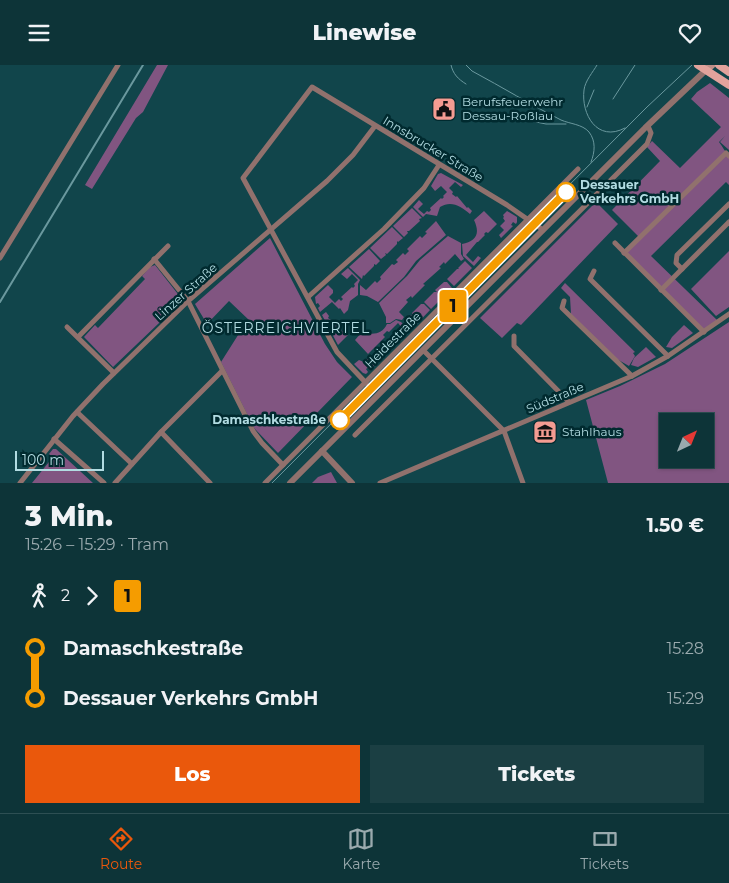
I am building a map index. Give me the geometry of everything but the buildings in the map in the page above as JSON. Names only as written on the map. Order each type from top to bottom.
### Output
[{"type":"main road","points":[[698,65],[709,68],[729,85]]},
{"type":"main road","points":[[719,65],[729,72]]},
{"type":"street","points":[[0,259],[118,65]]},
{"type":"street","points":[[290,483],[648,125],[709,68]]},
{"type":"street","name":"Innsbrucker Straße","points":[[272,230],[243,178],[312,87],[529,219],[543,230]]},
{"type":"street","points":[[355,435],[647,143],[651,133],[648,125]]},
{"type":"street","name":"Linzer Straße","points":[[20,483],[77,412],[114,373],[188,301],[327,181],[353,155],[375,127]]},
{"type":"street","points":[[624,253],[726,153],[729,156]]},
{"type":"street","points":[[308,297],[384,229],[424,188],[438,165]]},
{"type":"street","name":"Heidestraße","points":[[265,483],[578,169]]},
{"type":"street","points":[[682,269],[676,263],[675,258],[677,255],[729,204]]},
{"type":"street","points":[[662,290],[729,222]]},
{"type":"street","points":[[272,230],[337,351],[366,383]]},
{"type":"street","points":[[616,243],[704,332]]},
{"type":"street","points":[[78,337],[168,245]]},
{"type":"street","points":[[154,259],[188,301],[253,431],[284,465]]},
{"type":"street","points":[[594,271],[590,279],[668,356]]},
{"type":"street","points":[[564,301],[562,308],[632,375]]},
{"type":"street","name":"Südstraße","points":[[380,483],[632,375],[668,356],[729,314]]},
{"type":"street","points":[[67,327],[114,373]]},
{"type":"street","points":[[514,336],[514,346],[570,402]]},
{"type":"street","points":[[423,350],[504,431],[523,483]]},
{"type":"street","points":[[115,483],[222,371]]},
{"type":"street","points":[[77,412],[132,464]]},
{"type":"street","points":[[162,432],[210,483]]},
{"type":"street","points":[[54,439],[104,483]]},
{"type":"street","points":[[322,451],[352,483]]},
{"type":"shaded area","points":[[157,65],[168,65],[143,112],[136,118],[92,189],[85,185]]},
{"type":"shaded area","points":[[710,83],[729,98],[729,150],[720,142],[725,136],[719,142],[729,156],[729,185],[726,182],[651,256],[718,321],[704,332],[625,253],[640,238],[612,210],[660,161],[647,147],[652,141],[680,168],[721,127],[691,99]]},
{"type":"shaded area","points":[[441,173],[463,185],[461,187],[455,182],[449,188],[453,192],[452,194],[457,196],[472,211],[470,214],[459,206],[448,204],[440,207],[437,216],[426,214],[423,217],[413,207],[419,200],[423,204],[418,209],[424,214],[427,211],[429,212],[430,208],[444,197],[447,192],[441,186],[435,191],[431,186],[438,174]]},
{"type":"shaded area","points":[[596,202],[618,224],[521,325],[517,323],[502,338],[480,318]]},
{"type":"shaded area","points":[[412,208],[422,218],[407,231],[408,233],[404,237],[393,226]]},
{"type":"shaded area","points":[[484,211],[497,224],[488,233],[484,234],[466,255],[473,262],[478,256],[481,258],[474,266],[463,256],[462,244],[476,237],[477,230],[474,220]]},
{"type":"shaded area","points":[[507,211],[517,217],[517,222],[516,224],[513,222],[511,225],[513,226],[501,238],[499,235],[504,230],[500,226],[505,221],[503,215]]},
{"type":"shaded area","points":[[436,221],[446,235],[416,261],[404,277],[378,302],[367,296],[360,295],[360,285],[366,290],[375,281],[377,283],[392,264],[394,265],[398,262],[396,260],[403,253],[405,255],[409,251],[407,249],[420,236],[422,238]]},
{"type":"shaded area","points":[[392,227],[403,238],[397,241],[397,244],[387,254],[385,253],[386,255],[381,259],[370,248]]},
{"type":"shaded area","points":[[448,236],[461,243],[461,254],[464,259],[461,261],[455,254],[445,264],[444,262],[439,267],[441,268],[423,284],[425,285],[412,298],[411,296],[406,300],[408,302],[399,312],[404,317],[402,320],[396,319],[386,323],[386,317],[379,303],[407,276],[420,260]]},
{"type":"shaded area","points":[[270,238],[325,344],[337,362],[352,377],[278,453],[254,428],[221,362],[240,332],[250,321],[229,301],[207,324],[195,304]]},
{"type":"shaded area","points":[[369,249],[380,261],[363,275],[362,279],[349,267]]},
{"type":"shaded area","points":[[729,251],[729,307],[716,316],[691,289]]},
{"type":"shaded area","points":[[465,261],[472,268],[454,286],[447,279]]},
{"type":"shaded area","points":[[155,265],[181,298],[181,302],[113,367],[84,337],[95,325],[98,328],[145,279],[142,276],[150,267]]},
{"type":"shaded area","points":[[348,268],[360,280],[358,295],[350,301],[348,310],[344,314],[332,302],[320,312],[318,308],[320,306],[318,303],[316,304],[315,297],[328,285],[333,290],[329,297],[335,303],[339,299],[341,301],[343,299],[341,297],[355,286],[354,284],[358,280],[352,274],[347,279],[341,274]]},
{"type":"shaded area","points":[[444,282],[447,282],[452,288],[443,297],[441,295],[438,297],[440,300],[431,309],[424,302],[434,292],[437,292],[435,290]]},
{"type":"shaded area","points":[[565,283],[635,352],[633,353],[635,356],[629,366],[615,358],[571,314],[570,297],[561,288]]},
{"type":"shaded area","points":[[421,304],[424,304],[430,310],[412,329],[404,321],[411,315],[413,316],[412,313]]},
{"type":"shaded area","points":[[326,312],[329,316],[328,318],[333,320],[340,327],[339,329],[348,335],[338,345],[322,315]]},
{"type":"shaded area","points":[[396,320],[409,330],[402,338],[400,333],[404,330],[398,323],[383,335],[385,337],[368,354],[355,340],[362,332],[373,334],[380,332],[387,324]]},
{"type":"shaded area","points":[[729,322],[729,483],[608,483],[586,400],[665,364]]},
{"type":"shaded area","points":[[684,325],[693,333],[672,348],[666,347],[672,337]]},
{"type":"shaded area","points":[[646,347],[656,357],[638,367],[631,365],[634,358]]},
{"type":"shaded area","points":[[378,355],[382,358],[371,369],[369,367],[366,369],[368,372],[366,374],[354,364],[359,360],[364,362],[370,357],[373,360]]},
{"type":"shaded area","points":[[53,449],[56,449],[93,483],[32,483],[53,457],[49,454]]},
{"type":"shaded area","points":[[331,472],[337,483],[312,483],[318,477]]},
{"type":"tram line","points":[[451,65],[456,76],[466,84]]},
{"type":"tram line","points":[[466,65],[472,71],[561,120],[586,129],[594,143],[591,162]]},
{"type":"tram line","points":[[597,65],[587,80],[584,90],[585,108],[588,117],[593,124],[606,132],[615,132],[625,128]]},
{"type":"tram line","points":[[613,99],[635,65]]},
{"type":"tram line","points":[[272,483],[647,107],[692,65]]},
{"type":"tram line","points":[[587,107],[594,90]]},
{"type":"tram line","points":[[536,122],[566,124]]},
{"type":"tram line","name":"1","points":[[340,420],[566,192]]},
{"type":"railway","points":[[0,302],[143,65]]},
{"type":"place","name":"Berufsfeuerwehr Dessau-Roßlau","points":[[444,109]]},
{"type":"place","name":"Dessauer Verkehrs GmbH","points":[[566,192]]},
{"type":"place","name":"Damaschkestraße","points":[[340,420]]},
{"type":"place","name":"Stahlhaus","points":[[545,432]]},
{"type":"district","name":"ÖSTERREICHVIERTEL","points":[[286,328]]}]
